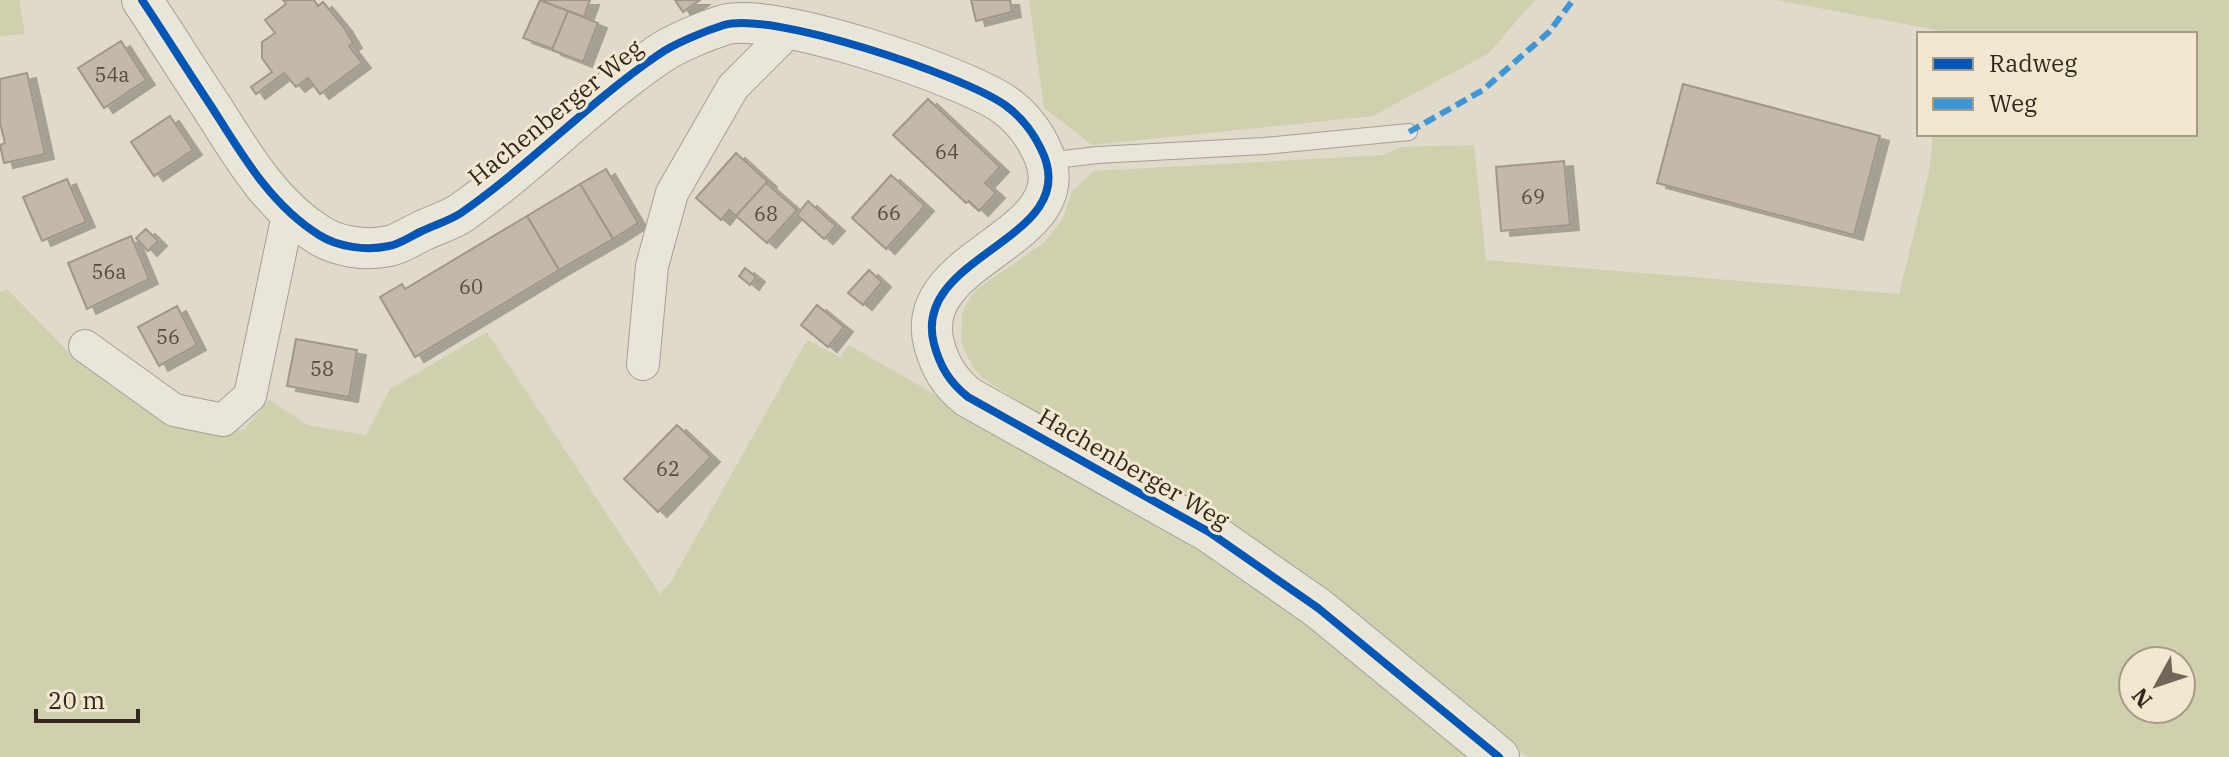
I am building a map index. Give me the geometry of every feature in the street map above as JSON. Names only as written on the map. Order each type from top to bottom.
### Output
[{"type":"street","name":"Hachenberger Weg","points":[[142,0],[265,188],[319,235],[346,246],[389,246],[458,215],[661,52],[727,24],[793,27],[874,51],[978,89],[1007,107],[1034,134],[1047,161],[1048,189],[1033,216],[1003,243],[949,282],[937,301],[932,319],[932,337],[940,365],[948,378],[968,397],[1209,532],[1318,608],[1499,757]]},
{"type":"street","points":[[643,364],[652,266],[672,193],[733,87],[793,27]]},
{"type":"street","points":[[85,346],[174,410],[223,420],[250,396],[289,210]]},
{"type":"lane","points":[[1047,161],[1409,132]]},
{"type":"green space","points":[[0,0],[19,0],[25,34],[0,36]]},
{"type":"green space","points":[[1029,0],[1535,0],[1489,53],[1373,116],[1092,145],[1044,108]]},
{"type":"green space","points":[[1775,0],[2229,0],[2229,757],[1527,757],[1330,599],[1129,464],[984,379],[974,369],[961,343],[962,314],[977,289],[1045,242],[1063,218],[1072,191],[1094,171],[1384,155],[1400,147],[1474,145],[1486,260],[1899,294],[1929,172],[1933,136],[2197,136],[2197,32],[1942,32]]},
{"type":"green space","points":[[7,289],[74,358],[204,430],[244,430],[269,400],[308,425],[366,435],[390,389],[487,332],[660,594],[672,580],[807,340],[840,357],[849,345],[1090,482],[1233,569],[1325,636],[1473,757],[0,757],[0,292]]},
{"type":"building","points":[[283,0],[314,0],[318,6],[323,2],[343,26],[353,43],[349,46],[362,63],[320,94],[308,78],[296,87],[284,73],[256,94],[251,87],[272,72],[262,58],[262,42],[275,33],[265,20],[286,4]]},
{"type":"building","points":[[540,0],[568,11],[553,49],[523,38]]},
{"type":"building","points":[[540,0],[590,0],[584,17]]},
{"type":"building","points":[[675,0],[700,0],[683,12]]},
{"type":"building","points":[[971,0],[1010,0],[1012,12],[976,21]]},
{"type":"building","points":[[568,11],[598,23],[583,62],[552,50]]},
{"type":"building","points":[[121,41],[146,80],[104,108],[78,68]]},
{"type":"building","points":[[27,73],[45,154],[4,163],[0,145],[5,143],[0,123],[0,79]]},
{"type":"building","points":[[1683,84],[1880,136],[1854,235],[1657,183]]},
{"type":"building","points":[[928,99],[1000,167],[985,183],[996,193],[979,211],[969,201],[966,203],[893,135]]},
{"type":"building","points":[[170,116],[193,150],[154,176],[131,142]]},
{"type":"building","points":[[736,153],[768,182],[736,216],[729,210],[721,220],[696,198]]},
{"type":"building","points":[[1564,161],[1570,225],[1501,231],[1496,167]]},
{"type":"building","points":[[606,169],[638,223],[613,239],[580,184]]},
{"type":"building","points":[[891,175],[925,206],[886,249],[852,218]]},
{"type":"building","points":[[67,179],[86,222],[42,241],[23,197]]},
{"type":"building","points":[[766,183],[797,210],[767,243],[736,216]]},
{"type":"building","points":[[580,184],[613,239],[559,270],[527,216]]},
{"type":"building","points":[[808,201],[836,226],[824,239],[797,215]]},
{"type":"building","points":[[527,216],[559,270],[415,357],[380,297],[402,284],[405,289]]},
{"type":"building","points":[[146,229],[158,241],[148,251],[136,238]]},
{"type":"building","points":[[131,236],[149,279],[87,309],[68,263]]},
{"type":"building","points":[[745,268],[756,277],[750,285],[739,276]]},
{"type":"building","points":[[869,270],[882,282],[863,305],[848,293]]},
{"type":"building","points":[[817,305],[844,327],[828,347],[801,325]]},
{"type":"building","points":[[177,306],[197,345],[159,366],[138,327]]},
{"type":"building","points":[[296,339],[357,350],[349,397],[287,386]]},
{"type":"building","points":[[677,425],[711,457],[658,512],[624,479]]},
{"type":"marked path","points":[[1409,132],[1483,90],[1549,32],[1573,0]]},
{"type":"cycle path","points":[[142,0],[272,194],[319,235],[352,247],[393,245],[456,216],[658,55],[724,25],[748,23],[823,36],[910,63],[983,92],[1021,119],[1041,149],[1049,180],[1040,205],[1021,227],[969,266],[947,288],[934,313],[934,344],[950,379],[968,397],[1209,532],[1318,608],[1499,757]]}]
